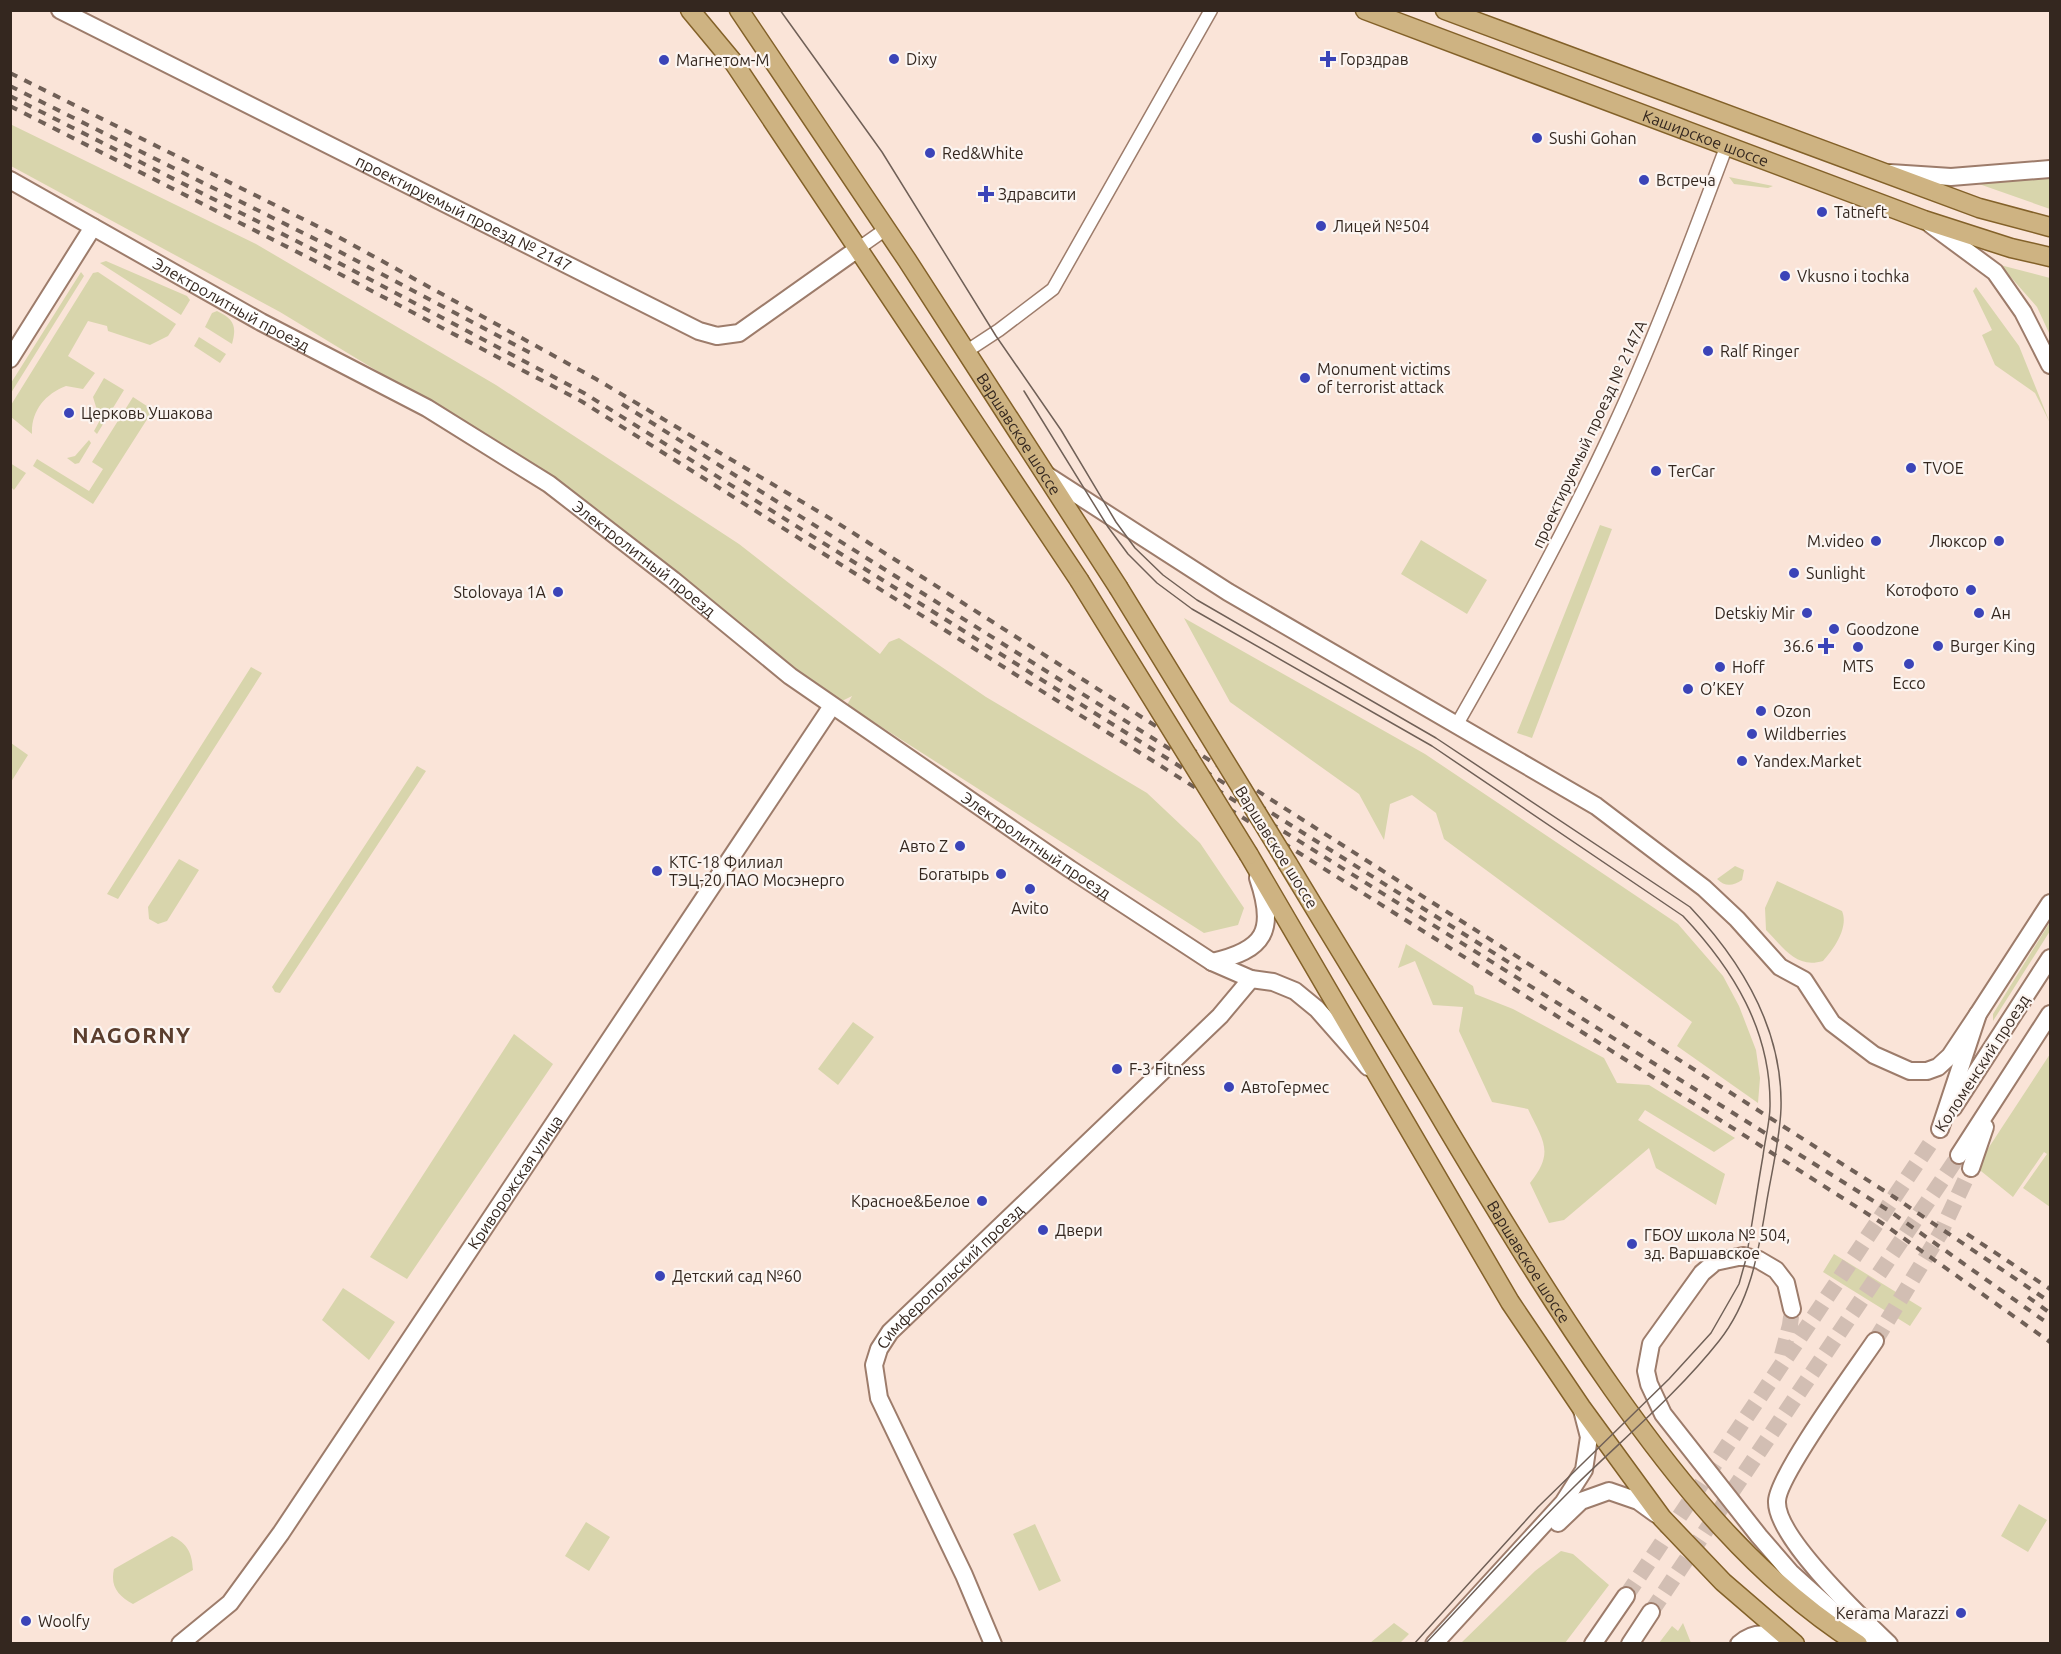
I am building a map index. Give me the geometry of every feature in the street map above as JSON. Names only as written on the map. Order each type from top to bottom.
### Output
[{"type":"main road","name":"Варшавское шоссе","points":[[690,10],[734,63],[1079,580],[1250,858],[1510,1302],[1581,1407],[1662,1518],[1723,1582],[1793,1644]]},
{"type":"main road","name":"Варшавское шоссе","points":[[740,10],[749,19],[967,351],[1118,587],[1394,1038],[1526,1261],[1659,1455],[1743,1551],[1791,1595],[1858,1644]]},
{"type":"main road","name":"Каширское шоссе","points":[[1365,10],[1924,220],[2011,248],[2050,257]]},
{"type":"main road","name":"Каширское шоссе","points":[[1445,10],[1979,208],[2050,227]]},
{"type":"street","name":"проектируемый проезд № 2147","points":[[60,10],[699,331],[717,336],[739,333],[859,248]]},
{"type":"street","points":[[967,351],[1053,289],[1211,10]]},
{"type":"street","name":"проектируемый проезд № 2147А","points":[[1456,726],[1545,570],[1614,426],[1647,350],[1727,145]]},
{"type":"street","points":[[1879,172],[1951,177],[2050,168]]},
{"type":"street","name":"Электролитный проезд","points":[[10,180],[261,322],[427,408],[549,484],[673,580],[787,674],[832,706],[1212,962],[1251,979],[1284,986],[1302,997],[1317,1009],[1386,1088]]},
{"type":"street","points":[[1924,220],[1995,273],[2023,312],[2050,365]]},
{"type":"street","points":[[10,359],[93,227]]},
{"type":"street","points":[[859,248],[886,229]]},
{"type":"street","points":[[1048,476],[1228,592],[1596,806],[1704,888],[1780,967],[1803,980],[1823,1013],[1850,1039],[1894,1066],[1910,1071],[1927,1071],[1938,1066],[1950,1056],[2050,903]]},
{"type":"street","name":"Криворожская улица","points":[[180,1644],[231,1603],[281,1533],[832,706]]},
{"type":"street","points":[[1212,962],[1244,953],[1255,946],[1263,933],[1266,916],[1264,897],[1250,858]]},
{"type":"street","name":"Коломенский проезд","points":[[1978,1014],[1937,1133],[2050,958]]},
{"type":"street","name":"Симферопольский проезд","points":[[993,1644],[955,1556],[879,1398],[874,1365],[879,1349],[890,1332],[1220,1016],[1251,979]]},
{"type":"street","name":"Коломенский проезд","points":[[1959,1155],[2050,1014]]},
{"type":"street","points":[[1971,1168],[1993,1104]]},
{"type":"street","points":[[1792,1309],[1786,1283],[1776,1270],[1759,1260],[1743,1256],[1715,1262],[1702,1273],[1651,1344],[1646,1371],[1649,1384],[1663,1414],[1759,1536],[1791,1573],[1870,1644]]},
{"type":"street","points":[[1875,1341],[1789,1471],[1777,1502],[1779,1517],[1788,1533],[1838,1595],[1889,1644]]},
{"type":"street","points":[[1434,1644],[1563,1503],[1584,1470],[1589,1437],[1581,1407]]},
{"type":"street","points":[[1448,1644],[1581,1501],[1609,1491],[1638,1501],[1662,1518]]},
{"type":"street","points":[[1593,1644],[1626,1596]]},
{"type":"street","points":[[1630,1644],[1651,1612]]},
{"type":"street","points":[[1738,1644],[1756,1634],[1769,1633],[1793,1644]]},
{"type":"shaded area","points":[[10,124],[256,244],[496,385],[739,544],[880,654],[889,642],[899,638],[986,697],[1147,793],[1200,843],[1244,908],[1238,925],[1204,933],[847,705],[852,696],[838,703],[552,477],[280,312],[11,166]]},
{"type":"shaded area","points":[[1729,177],[1773,186],[1768,188],[1734,184]]},
{"type":"shaded area","points":[[2050,177],[2050,209],[1979,184]]},
{"type":"shaded area","points":[[106,261],[187,296],[190,300],[181,315],[100,263]]},
{"type":"shaded area","points":[[2000,265],[2050,278],[2050,335],[2037,307]]},
{"type":"shaded area","points":[[81,272],[84,276],[11,393],[11,383]]},
{"type":"shaded area","points":[[98,272],[176,324],[168,336],[150,345],[108,331],[107,326],[88,321],[68,356],[95,373],[83,389],[66,386],[58,389],[46,399],[34,418],[32,434],[11,417],[11,405],[93,273]]},
{"type":"shaded area","points":[[1976,287],[2019,346],[2050,423],[2035,393],[1995,365],[1982,335],[1992,330],[1973,291]]},
{"type":"shaded area","points":[[217,311],[231,320],[233,324],[232,344],[205,327],[212,313]]},
{"type":"shaded area","points":[[199,337],[226,354],[220,363],[194,346]]},
{"type":"shaded area","points":[[104,378],[124,390],[97,434],[94,431],[100,420],[93,397]]},
{"type":"shaded area","points":[[133,397],[153,410],[93,504],[33,466],[37,459],[89,491],[103,469],[92,462]]},
{"type":"shaded area","points":[[89,440],[91,443],[79,463],[75,464],[67,458],[75,456]]},
{"type":"shaded area","points":[[10,463],[26,473],[14,490],[11,487]]},
{"type":"shaded area","points":[[1600,525],[1612,529],[1532,738],[1517,733]]},
{"type":"shaded area","points":[[1421,540],[1487,580],[1467,614],[1401,574]]},
{"type":"shaded area","points":[[1184,618],[1425,754],[1678,924],[1723,976],[1739,1006],[1756,1050],[1760,1078],[1758,1103],[1677,1046],[1692,1022],[1444,839],[1436,813],[1412,795],[1390,804],[1384,840],[1359,794],[1230,702]]},
{"type":"shaded area","points":[[251,667],[262,673],[118,899],[107,894]]},
{"type":"shaded area","points":[[11,743],[28,755],[11,782]]},
{"type":"shaded area","points":[[417,766],[426,771],[280,993],[275,992],[272,987]]},
{"type":"shaded area","points":[[179,859],[199,870],[167,921],[158,924],[149,919],[148,907]]},
{"type":"shaded area","points":[[1735,866],[1744,870],[1742,880],[1729,885],[1717,879]]},
{"type":"shaded area","points":[[1777,881],[1842,911],[1844,924],[1842,931],[1836,944],[1823,961],[1814,963],[1798,959],[1785,950],[1766,930],[1765,908]]},
{"type":"shaded area","points":[[2050,922],[2050,931],[1993,1021],[1993,1014]]},
{"type":"shaded area","points":[[1406,944],[1473,986],[1475,994],[1513,1009],[1604,1058],[1617,1083],[1649,1085],[1735,1138],[1714,1152],[1645,1110],[1638,1120],[1725,1174],[1716,1205],[1656,1168],[1649,1148],[1564,1220],[1549,1223],[1530,1183],[1542,1163],[1544,1146],[1528,1109],[1492,1102],[1459,1031],[1463,1007],[1433,1005],[1415,961],[1398,968]]},
{"type":"shaded area","points":[[853,1022],[874,1037],[838,1085],[818,1069]]},
{"type":"shaded area","points":[[514,1034],[553,1064],[407,1279],[370,1257]]},
{"type":"shaded area","points":[[2050,1054],[2050,1207],[2023,1188],[2047,1154],[2044,1152],[2013,1197],[1976,1167]]},
{"type":"shaded area","points":[[1834,1254],[1922,1308],[1910,1326],[1823,1272]]},
{"type":"shaded area","points":[[343,1288],[395,1322],[369,1360],[322,1320]]},
{"type":"shaded area","points":[[2019,1504],[2047,1520],[2028,1552],[2001,1536]]},
{"type":"shaded area","points":[[586,1522],[610,1537],[589,1571],[565,1556]]},
{"type":"shaded area","points":[[1035,1524],[1061,1581],[1039,1591],[1013,1534]]},
{"type":"shaded area","points":[[172,1536],[182,1542],[188,1550],[193,1570],[133,1604],[123,1598],[114,1585],[114,1569]]},
{"type":"shaded area","points":[[1561,1551],[1573,1554],[1609,1585],[1565,1643],[1461,1643],[1535,1571]]},
{"type":"shaded area","points":[[1394,1623],[1409,1634],[1400,1643],[1370,1643]]},
{"type":"shaded area","points":[[1683,1623],[1691,1643],[1659,1643],[1672,1626],[1678,1631]]},
{"type":"tunnel","points":[[1626,1596],[1934,1138]]},
{"type":"tunnel","points":[[1651,1612],[1959,1155]]},
{"type":"tunnel","points":[[1875,1341],[1940,1234],[1971,1168]]},
{"type":"tunnel","points":[[1782,1355],[1792,1309]]},
{"type":"tram line","points":[[780,10],[882,152],[996,336],[1061,430],[1116,522],[1135,548],[1163,575],[1197,600],[1436,738],[1690,907],[1709,928],[1742,974],[1767,1024],[1780,1079],[1780,1120],[1756,1260],[1745,1294],[1730,1326],[1686,1379],[1558,1503],[1425,1644]]},
{"type":"tram line","points":[[1024,391],[1108,527],[1128,554],[1157,583],[1192,609],[1432,746],[1683,916],[1718,957],[1733,979],[1756,1026],[1769,1078],[1770,1112],[1746,1259],[1739,1284],[1711,1333],[1669,1379],[1538,1507],[1414,1644]]},
{"type":"railway","points":[[10,73],[333,234],[596,379],[836,522],[1894,1197],[2050,1302]]},
{"type":"railway","points":[[10,86],[325,244],[536,356]]},
{"type":"railway","points":[[10,96],[320,253],[584,393],[1891,1212],[2050,1325]]},
{"type":"railway","points":[[10,106],[315,261],[581,401],[1885,1225],[2050,1342]]},
{"type":"railway","points":[[622,404],[1521,970]]},
{"type":"railway","points":[[1967,1234],[2050,1289]]},
{"type":"railway","points":[[2028,1297],[2050,1313]]},
{"type":"place","name":"Dixy","points":[[894,59]]},
{"type":"place","name":"Горздрав","points":[[1328,59]]},
{"type":"place","name":"Магнетом-М","points":[[664,60]]},
{"type":"place","name":"Sushi Gohan","points":[[1537,138]]},
{"type":"place","name":"Red&White","points":[[930,153]]},
{"type":"place","name":"Встреча","points":[[1644,180]]},
{"type":"place","name":"Здравсити","points":[[986,194]]},
{"type":"place","name":"Tatneft","points":[[1822,212]]},
{"type":"place","name":"Лицей №504","points":[[1321,226]]},
{"type":"place","name":"Vkusno i tochka","points":[[1785,276]]},
{"type":"place","name":"Ralf Ringer","points":[[1708,351]]},
{"type":"place","name":"Monument victims of terrorist attack","points":[[1305,378]]},
{"type":"place","name":"Церковь Ушакова","points":[[69,413]]},
{"type":"place","name":"TVOE","points":[[1911,468]]},
{"type":"place","name":"TerCar","points":[[1656,471]]},
{"type":"place","name":"M.video","points":[[1876,541]]},
{"type":"place","name":"Люксор","points":[[1999,541]]},
{"type":"place","name":"Sunlight","points":[[1794,573]]},
{"type":"place","name":"Котофото","points":[[1971,590]]},
{"type":"place","name":"Stolovaya 1A","points":[[558,592]]},
{"type":"place","name":"Detskiy Mir","points":[[1807,613]]},
{"type":"place","name":"Ан","points":[[1979,613]]},
{"type":"place","name":"Goodzone","points":[[1834,629]]},
{"type":"place","name":"36.6","points":[[1826,646]]},
{"type":"place","name":"Burger King","points":[[1938,646]]},
{"type":"place","name":"MTS","points":[[1858,647]]},
{"type":"place","name":"Ecco","points":[[1909,664]]},
{"type":"place","name":"Hoff","points":[[1720,667]]},
{"type":"place","name":"O’KEY","points":[[1688,689]]},
{"type":"place","name":"Ozon","points":[[1761,711]]},
{"type":"place","name":"Wildberries","points":[[1752,734]]},
{"type":"place","name":"Yandex.Market","points":[[1742,761]]},
{"type":"place","name":"Авто Z","points":[[960,846]]},
{"type":"place","name":"КТС-18 Филиал ТЭЦ-20 ПАО Мосэнерго","points":[[657,871]]},
{"type":"place","name":"Богатырь","points":[[1001,874]]},
{"type":"place","name":"Avito","points":[[1030,889]]},
{"type":"place","name":"F-3 Fitness","points":[[1117,1069]]},
{"type":"place","name":"АвтоГермес","points":[[1229,1087]]},
{"type":"place","name":"Красное&Белое","points":[[982,1201]]},
{"type":"place","name":"Двери","points":[[1043,1230]]},
{"type":"place","name":"ГБОУ школа № 504, зд. Варшавское","points":[[1632,1244]]},
{"type":"place","name":"Детский сад №60","points":[[660,1276]]},
{"type":"place","name":"Kerama Marazzi","points":[[1961,1613]]},
{"type":"place","name":"Woolfy","points":[[26,1621]]},
{"type":"district","name":"NAGORNY","points":[[132,1035]]}]
